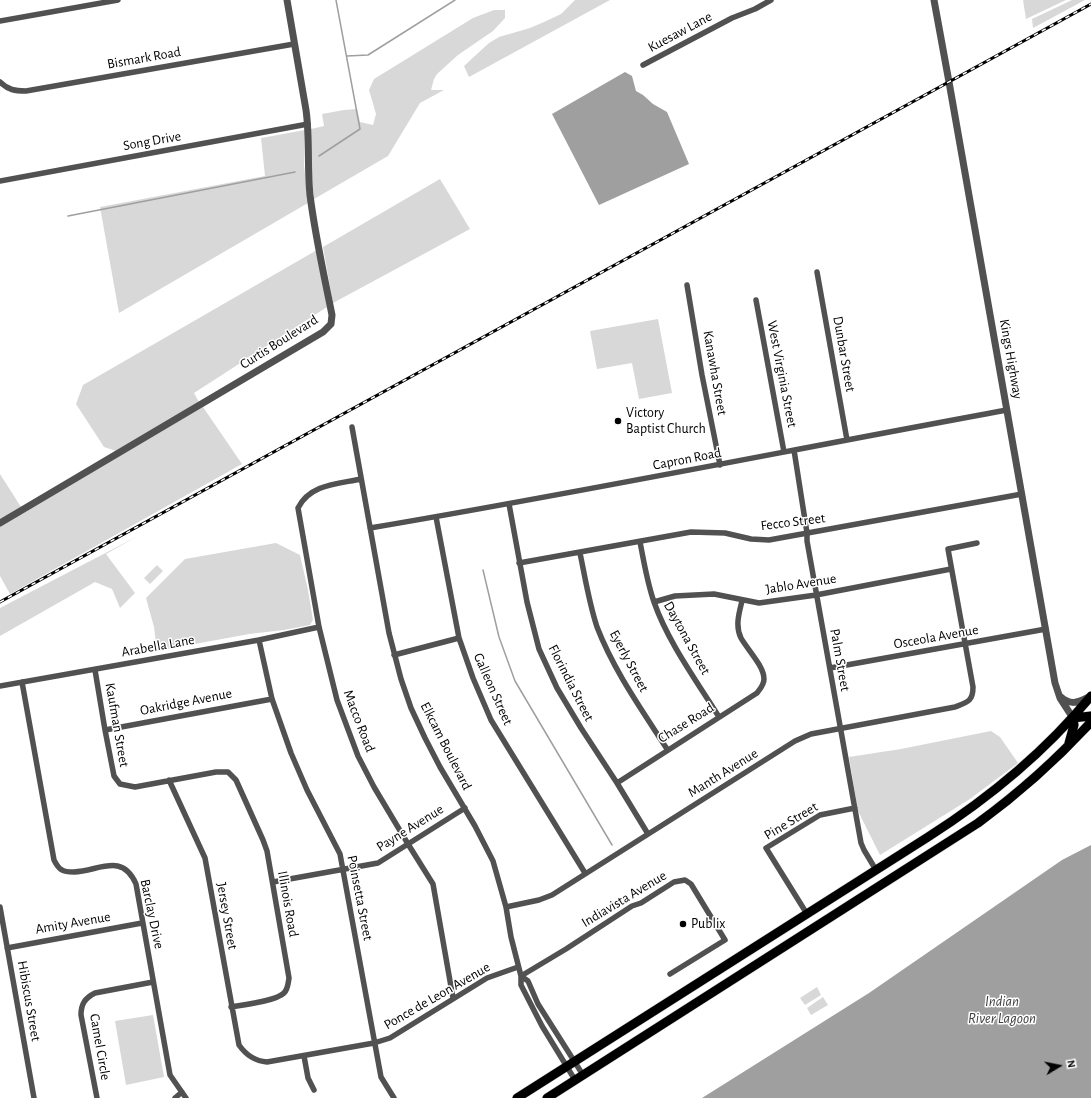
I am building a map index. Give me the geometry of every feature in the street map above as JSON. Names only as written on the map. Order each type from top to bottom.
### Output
[{"type":"main road","points":[[517,1098],[945,826],[991,793],[1030,760],[1073,718],[1091,696]]},
{"type":"main road","points":[[1073,718],[1091,716]]},
{"type":"main road","points":[[1068,746],[1074,725],[1073,718]]},
{"type":"main road","points":[[547,1098],[965,832],[1020,790],[1068,746],[1091,722]]},
{"type":"street","points":[[0,21],[118,0]]},
{"type":"street","name":"Curtis Boulevard","points":[[0,523],[323,332],[331,324],[332,315],[310,196],[308,124],[287,0]]},
{"type":"street","name":"Kuesaw Lane","points":[[643,65],[732,18],[755,9],[771,0]]},
{"type":"street","name":"Kings Highway","points":[[934,0],[1055,683],[1059,696],[1073,718]]},
{"type":"street","name":"Bismark Road","points":[[0,82],[6,89],[26,91],[294,44]]},
{"type":"street","name":"Song Drive","points":[[0,181],[308,124]]},
{"type":"street","name":"Dunbar Street","points":[[816,272],[847,440]]},
{"type":"street","name":"Kanawha Street","points":[[687,285],[702,375],[720,465]]},
{"type":"street","name":"West Virginia Street","points":[[756,300],[784,452]]},
{"type":"street","name":"Capron Road","points":[[370,528],[720,465],[1007,410]]},
{"type":"street","name":"Elkcam Boulevard","points":[[352,427],[389,633],[394,655],[411,708],[424,738],[486,844],[493,861],[506,907],[511,937],[521,976],[521,985],[527,999],[570,1064],[583,1075]]},
{"type":"street","name":"Palm Street","points":[[794,450],[816,595],[854,808],[861,843],[876,870]]},
{"type":"street","name":"Macco Road","points":[[361,479],[319,488],[305,497],[298,508],[319,627],[337,700],[358,756],[374,787],[433,884],[453,998]]},
{"type":"street","name":"Fecco Street","points":[[520,563],[691,532],[725,533],[751,539],[769,540],[1022,494]]},
{"type":"street","name":"Florindia Street","points":[[509,504],[527,602],[539,649],[557,688],[648,834]]},
{"type":"street","name":"Galleon Street","points":[[436,517],[459,638],[473,678],[491,720],[585,874]]},
{"type":"street","name":"Daytona Street","points":[[640,542],[646,576],[654,602],[664,625],[719,717]]},
{"type":"street","points":[[966,644],[948,549],[977,543]]},
{"type":"street","name":"Eyerly Street","points":[[580,552],[588,595],[595,620],[609,656],[667,749]]},
{"type":"street","name":"Jablo Avenue","points":[[654,602],[675,596],[714,594],[742,601],[759,603],[816,595],[951,569]]},
{"type":"street","name":"Chase Road","points":[[616,783],[667,749],[757,693],[762,686],[764,680],[763,673],[741,637],[738,627],[738,612],[742,601]]},
{"type":"street","name":"Arabella Lane","points":[[0,686],[259,640],[319,627]]},
{"type":"street","name":"Osceola Avenue","points":[[830,668],[1046,629]]},
{"type":"street","points":[[394,655],[459,638]]},
{"type":"street","name":"Poinsetta Street","points":[[259,640],[272,698],[291,753],[307,790],[340,854],[380,1077],[394,1098]]},
{"type":"street","name":"Manth Avenue","points":[[506,907],[539,900],[552,895],[795,741],[812,734],[955,707],[969,702],[973,695],[973,687],[966,644]]},
{"type":"street","name":"Kaufman Street","points":[[95,670],[114,776],[120,784],[135,787],[169,780]]},
{"type":"street","name":"Barclay Drive","points":[[22,682],[54,860],[63,870],[69,872],[77,872],[113,865],[127,870],[133,877],[136,884],[170,1074],[186,1098]]},
{"type":"street","points":[[1059,696],[1067,702],[1073,703],[1079,702],[1091,696]]},
{"type":"street","name":"Oakridge Avenue","points":[[105,730],[272,698]]},
{"type":"street","name":"Illinois Road","points":[[169,780],[216,772],[228,772],[236,780],[263,840],[273,882],[289,978],[288,985],[285,992],[274,998],[231,1007]]},
{"type":"street","name":"Jersey Street","points":[[169,780],[205,858],[239,1045],[250,1057]]},
{"type":"street","name":"Payne Avenue","points":[[273,882],[378,863],[465,808]]},
{"type":"street","name":"Pine Street","points":[[806,914],[766,848],[820,815],[854,808]]},
{"type":"street","name":"Indiavista Avenue","points":[[521,976],[632,906],[641,903],[674,882],[685,880],[691,884],[725,940],[670,974]]},
{"type":"street","name":"Hibiscus Street","points":[[0,907],[34,1098]]},
{"type":"street","name":"Amity Avenue","points":[[7,948],[142,923]]},
{"type":"street","name":"Ponce de Leon Avenue","points":[[250,1057],[259,1062],[267,1062],[374,1043],[390,1038],[487,978],[518,967]]},
{"type":"street","name":"Elkcam Boulevard","points":[[521,976],[528,981],[538,1004],[570,1064],[575,1080]]},
{"type":"street","name":"Camel Circle","points":[[97,1098],[81,1015],[81,1008],[84,1001],[95,992],[153,982]]},
{"type":"street","points":[[304,1056],[308,1078],[314,1090]]},
{"type":"street","points":[[175,1098],[182,1092]]},
{"type":"shaded area","points":[[575,0],[610,0],[469,77],[464,66],[489,43],[499,37],[530,28],[561,14]]},
{"type":"shaded area","points":[[1023,0],[1066,0],[1026,19]]},
{"type":"shaded area","points":[[1072,0],[1085,0],[1033,28],[1032,19]]},
{"type":"shaded area","points":[[494,10],[505,10],[505,18],[493,31],[458,55],[437,74],[431,90],[444,90],[420,103],[388,156],[314,199],[311,165],[311,129],[324,126],[322,114],[357,109],[360,122],[373,125],[376,114],[369,90],[374,79],[473,18]]},
{"type":"shaded area","points":[[305,130],[304,165],[308,203],[119,313],[100,207],[265,176],[261,138]]},
{"type":"shaded area","points":[[440,179],[470,229],[333,303],[323,247]]},
{"type":"shaded area","points":[[317,250],[327,307],[194,393],[199,402],[116,451],[104,447],[76,404],[83,385]]},
{"type":"shaded area","points":[[658,319],[672,393],[639,399],[632,363],[597,369],[590,331]]},
{"type":"shaded area","points":[[203,407],[242,464],[10,594],[0,576],[0,526]]},
{"type":"shaded area","points":[[0,474],[21,507],[0,520]]},
{"type":"shaded area","points":[[138,536],[106,554],[135,593],[120,608],[112,589],[95,582],[0,636],[0,608]]},
{"type":"shaded area","points":[[276,543],[300,555],[313,620],[310,625],[249,634],[157,651],[154,627],[146,598],[185,559]]},
{"type":"shaded area","points":[[157,565],[163,571],[150,584],[144,578]]},
{"type":"shaded area","points":[[991,731],[1000,737],[1018,763],[970,799],[880,855],[858,811],[849,757],[901,749]]},
{"type":"shaded area","points":[[817,987],[821,995],[805,1005],[800,998]]},
{"type":"shaded area","points":[[823,997],[828,1005],[811,1015],[807,1008]]},
{"type":"shaded area","points":[[153,1015],[164,1077],[126,1085],[115,1021]]},
{"type":"water","points":[[625,72],[632,76],[636,91],[653,104],[667,112],[689,164],[599,205],[552,114]]},
{"type":"water","name":"Indian River Lagoon","points":[[1091,845],[1091,1098],[702,1098],[869,993],[1062,860]]},
{"type":"waterway","points":[[319,156],[360,129],[336,0]]},
{"type":"waterway","points":[[347,56],[368,55],[455,0]]},
{"type":"waterway","points":[[68,216],[295,172]]},
{"type":"waterway","points":[[483,570],[499,637],[515,681],[612,845]]},
{"type":"railway","points":[[0,602],[1091,4]]},
{"type":"place","name":"Victory Baptist Church","points":[[618,421]]},
{"type":"place","name":"Publix","points":[[683,924]]}]
